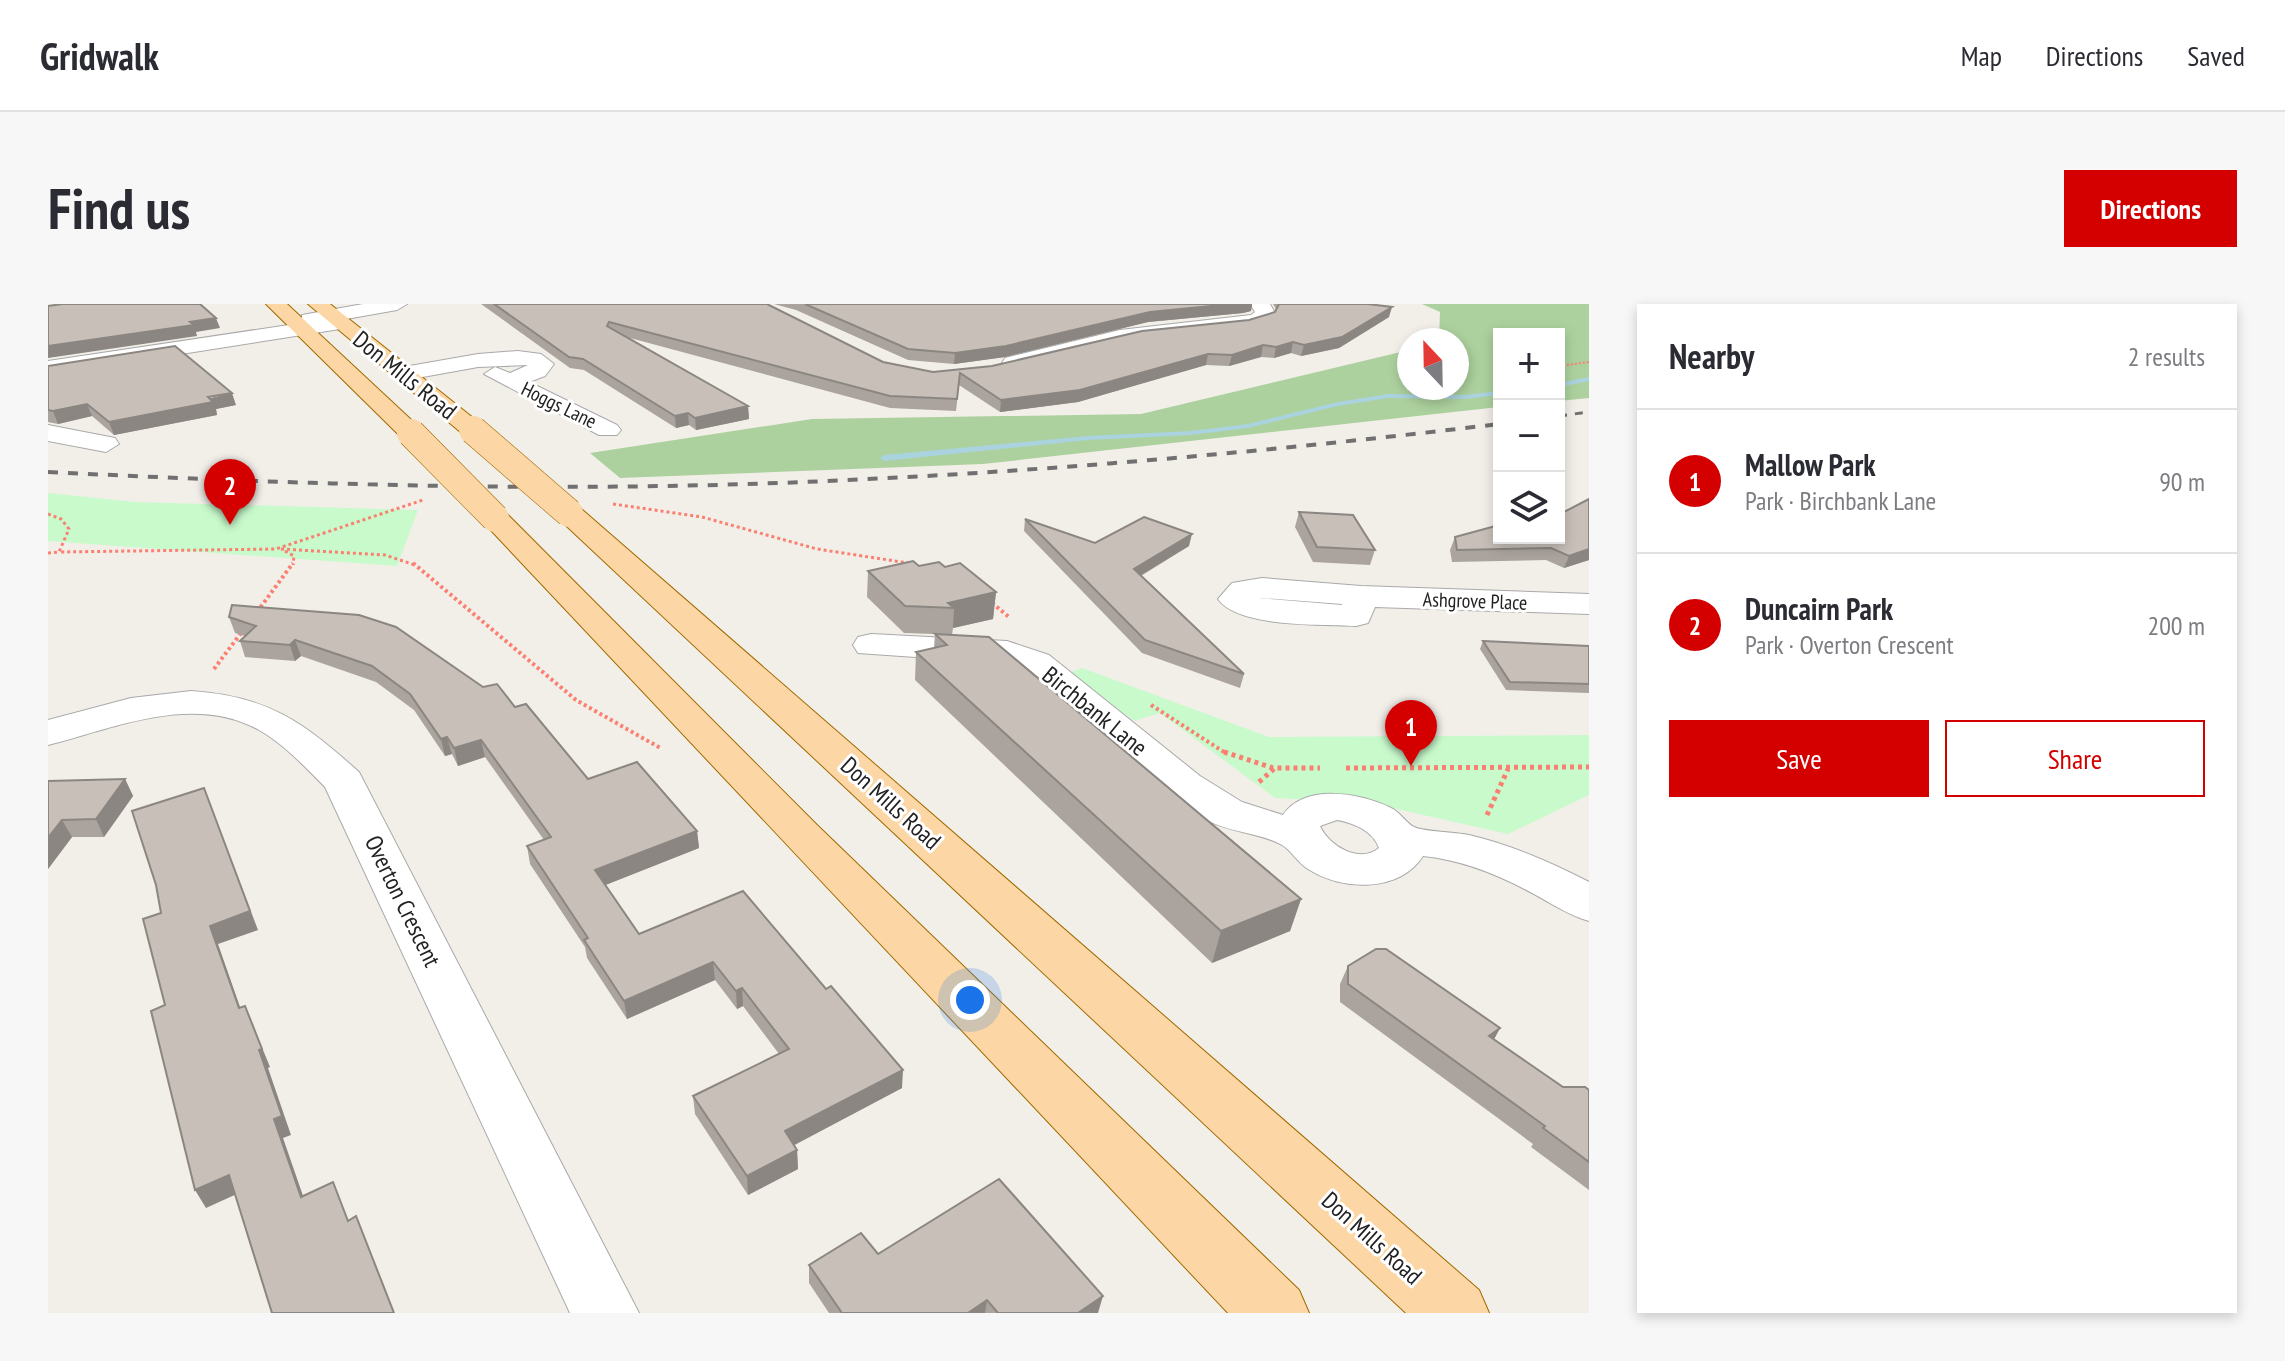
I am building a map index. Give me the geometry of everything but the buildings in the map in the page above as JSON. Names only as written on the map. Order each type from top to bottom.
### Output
[{"type":"main road","name":"Don Mills Road","points":[[276,304],[411,433],[801,835],[1275,1313]]},
{"type":"main road","name":"Don Mills Road","points":[[330,314],[406,373],[569,513],[1455,1313]]},
{"type":"street","points":[[48,381],[150,362],[223,357],[303,330],[330,314],[397,304]]},
{"type":"street","points":[[990,368],[1120,336],[1257,320],[1265,313],[1260,304]]},
{"type":"street","points":[[48,368],[303,330]]},
{"type":"street","name":"Hoggs Lane","points":[[406,373],[519,356],[538,358],[543,364],[537,371],[509,381]]},
{"type":"street","name":"Hoggs Lane","points":[[471,363],[608,430]]},
{"type":"street","points":[[48,433],[106,444]]},
{"type":"street","name":"Ashgrove Place","points":[[1361,596],[1589,604]]},
{"type":"street","name":"Birchbank Lane","points":[[871,645],[1007,652],[1036,663],[1185,785],[1226,812],[1299,835],[1298,826],[1309,812],[1337,807],[1364,812],[1380,820],[1401,841],[1420,840],[1502,861],[1554,882],[1589,904]]},
{"type":"street","name":"Overton Crescent","points":[[48,733],[141,707],[224,704],[273,722],[344,781],[605,1313]]},
{"type":"path","points":[[1565,365],[1589,362]]},
{"type":"path","points":[[48,514],[61,519],[69,529],[59,552]]},
{"type":"path","points":[[186,705],[293,565],[292,555],[276,549]]},
{"type":"path","points":[[48,553],[276,549],[364,553],[412,562],[576,700],[613,724],[664,750]]},
{"type":"path","points":[[1275,768],[1589,767]]},
{"type":"path","points":[[1470,852],[1508,769]]},
{"type":"green space","points":[[1422,304],[1589,304],[1589,398],[1565,400],[1565,328],[1493,328],[1493,408],[983,464],[620,478],[590,453],[812,419],[1141,414],[1397,353],[1397,400],[1469,400],[1469,328],[1439,328],[1440,312]]},
{"type":"green space","points":[[48,493],[135,502],[418,510],[397,566],[48,541]]},
{"type":"green space","points":[[1082,668],[1269,737],[1589,735],[1589,795],[1508,834],[1370,803],[1275,798],[1160,713],[1134,721],[1069,673]]},
{"type":"waterway","points":[[1565,384],[1589,379]]},
{"type":"waterway","points":[[884,458],[1248,426],[1338,404],[1388,396],[1465,397],[1493,394]]},
{"type":"railway","points":[[1565,415],[1589,412]]},
{"type":"railway","points":[[48,472],[413,485],[687,486],[959,474],[1139,461],[1493,425]]},
{"type":"place","name":"Duncairn Park","points":[[230,525]]},
{"type":"place","name":"Mallow Park","points":[[1411,766]]}]
